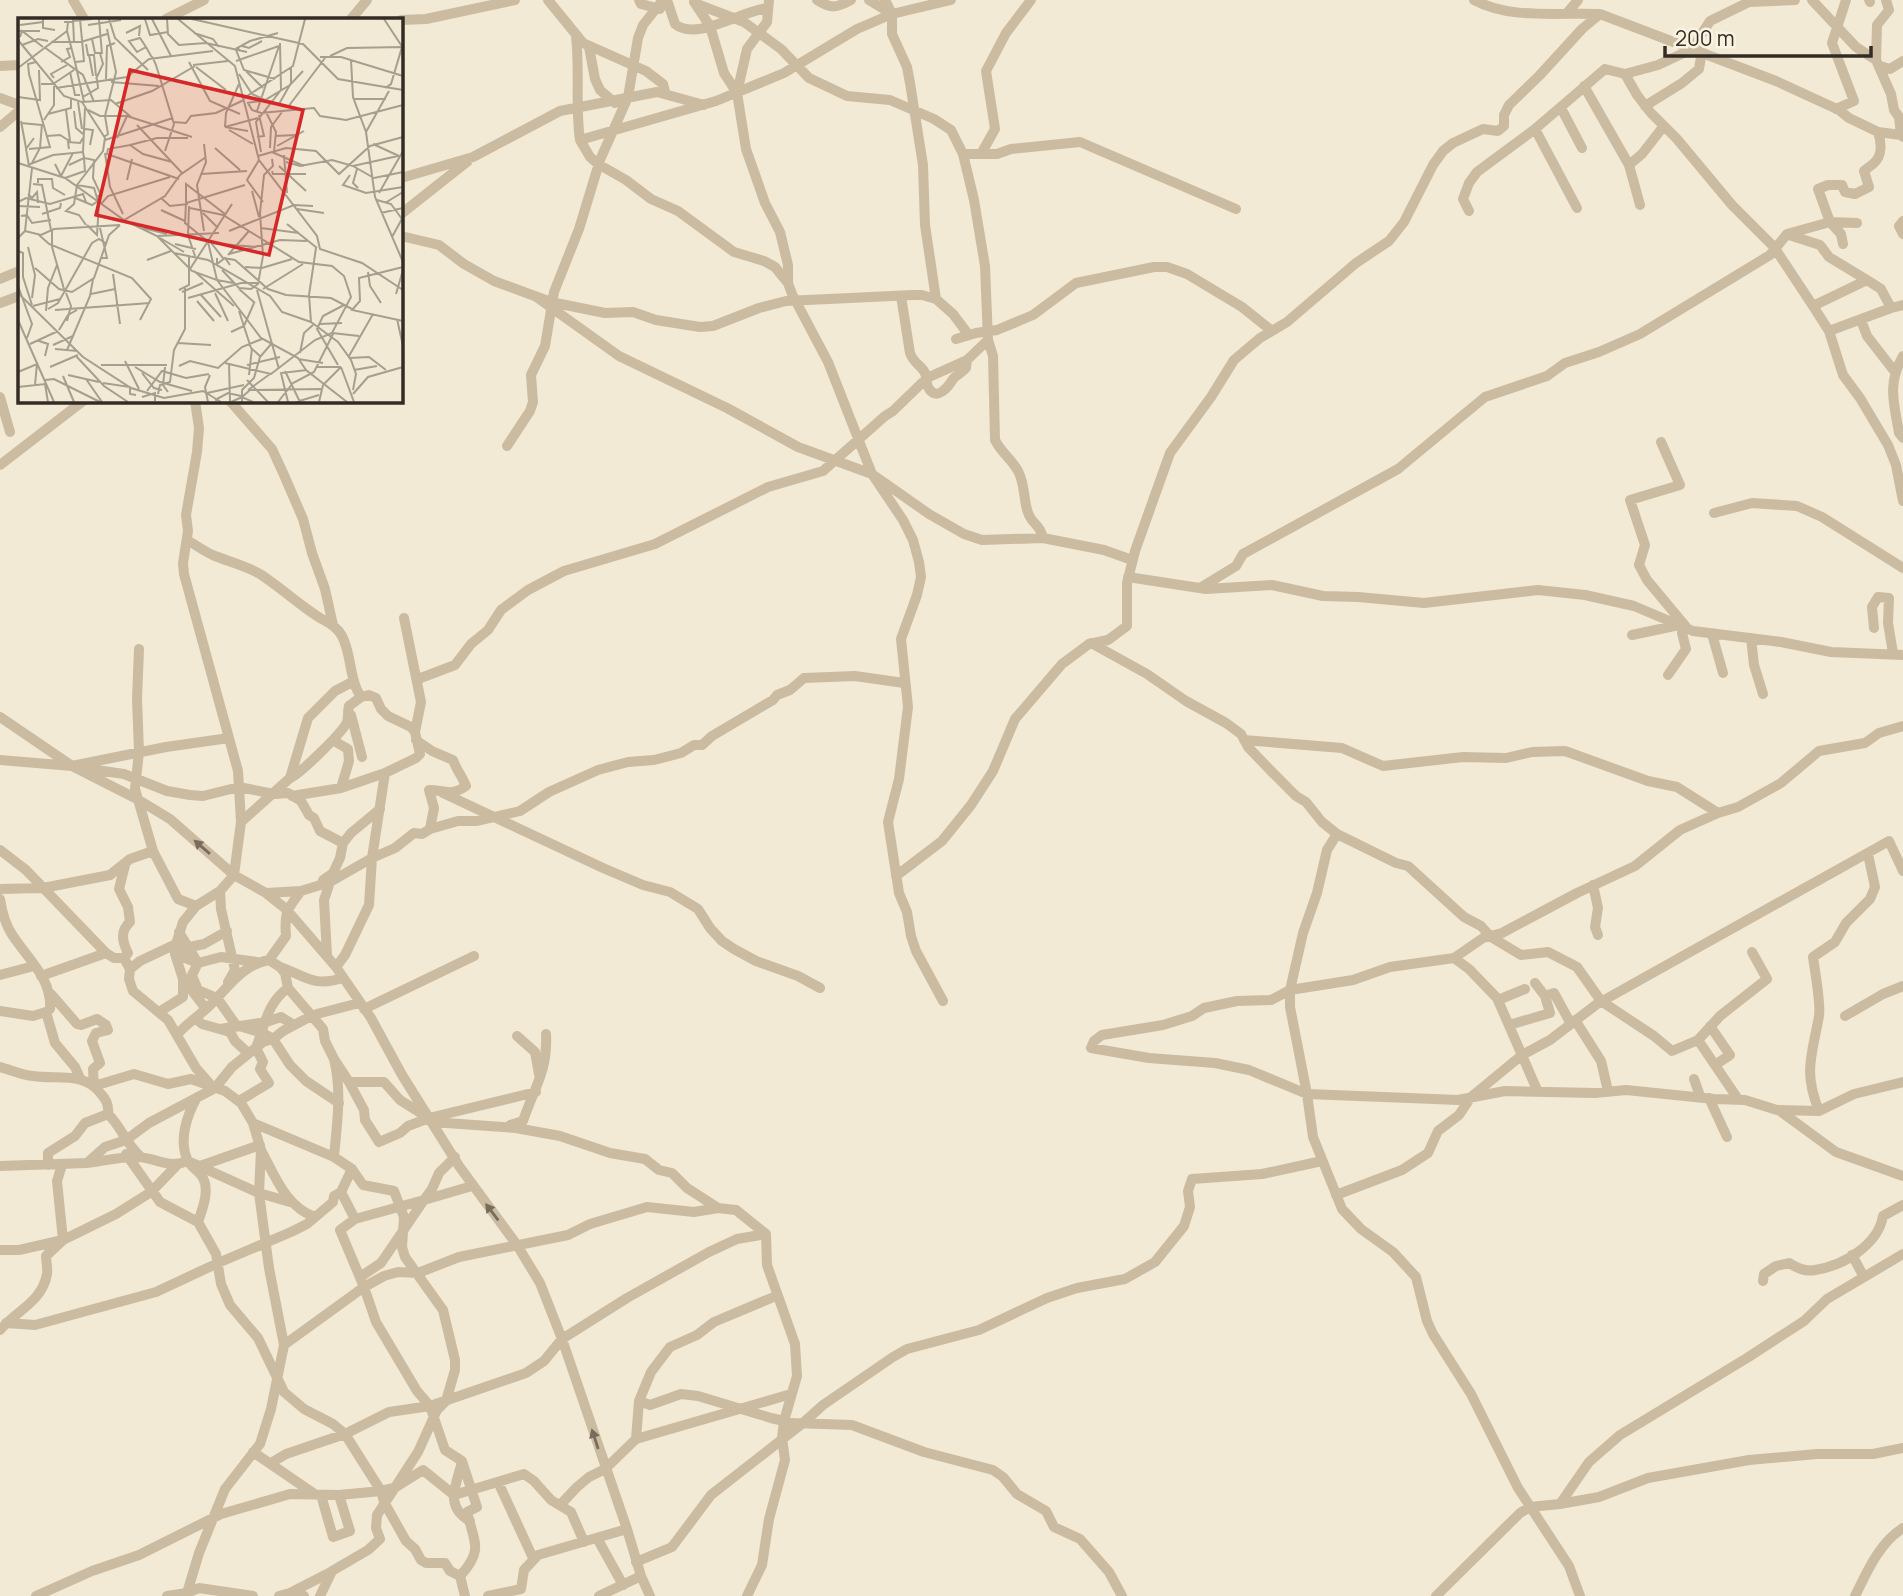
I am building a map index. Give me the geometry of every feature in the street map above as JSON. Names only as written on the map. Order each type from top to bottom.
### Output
[{"type":"street","points":[[73,0],[83,18]]},
{"type":"street","points":[[168,18],[204,0]]},
{"type":"street","points":[[352,18],[367,0]]},
{"type":"street","points":[[459,11],[480,0]]},
{"type":"street","points":[[402,20],[426,19],[515,0]]},
{"type":"street","points":[[548,0],[576,36],[589,47],[658,79],[665,92]]},
{"type":"street","points":[[639,0],[641,4],[650,7],[662,2]]},
{"type":"street","points":[[818,0],[828,8],[835,8],[851,0]]},
{"type":"street","points":[[869,0],[892,15]]},
{"type":"street","points":[[885,0],[892,15],[892,34],[907,67],[915,110],[923,166],[925,225],[936,299]]},
{"type":"street","points":[[580,140],[615,127],[704,105],[737,93],[797,66],[857,29],[892,15],[951,0]]},
{"type":"street","points":[[981,154],[995,129],[986,71],[1006,33],[1031,0]]},
{"type":"street","points":[[1474,0],[1485,6],[1508,11],[1600,15],[1697,50],[1836,109],[1878,132],[1902,136],[1899,117],[1894,110],[1882,65],[1877,25],[1889,10],[1886,0]]},
{"type":"street","points":[[1568,12],[1578,0]]},
{"type":"street","points":[[1645,106],[1699,69],[1697,50],[1710,20],[1732,5],[1795,0]]},
{"type":"street","points":[[1812,0],[1863,53],[1882,65],[1903,71]]},
{"type":"street","points":[[1836,109],[1854,101],[1832,43],[1846,0]]},
{"type":"street","points":[[662,2],[676,24],[688,30],[710,26],[769,4]]},
{"type":"street","points":[[506,446],[530,411],[533,402],[531,375],[545,346],[551,305],[579,229],[598,164],[628,97],[638,38],[643,25],[662,2]]},
{"type":"street","points":[[695,2],[760,31],[809,78],[847,96],[890,100],[951,130],[963,154],[971,180],[985,266],[986,319],[993,356],[995,440],[1020,474],[1025,487],[1028,514],[1041,529],[1043,538]]},
{"type":"street","points":[[695,2],[710,26],[724,73],[737,93]]},
{"type":"street","points":[[769,4],[767,22],[752,40],[744,57],[737,93],[746,149],[762,195],[780,232],[788,265],[788,283]]},
{"type":"street","points":[[896,876],[942,841],[975,799],[993,771],[1015,719],[1062,664],[1091,643],[1108,640],[1127,626],[1128,577],[1132,560],[1170,453],[1212,397],[1234,360],[1287,322],[1356,263],[1389,242],[1404,222],[1443,151],[1472,133],[1483,129],[1498,131],[1504,126],[1504,115],[1509,105],[1582,29],[1600,15]]},
{"type":"street","points":[[576,36],[579,57],[577,96],[580,108],[580,140],[590,158],[626,180],[650,199],[678,211],[734,252],[775,267],[788,283],[828,362],[872,474],[913,540],[921,577],[901,639],[908,707],[901,744],[899,779],[888,822],[896,876],[916,951],[943,1001]]},
{"type":"street","points":[[589,47],[595,79],[600,90],[614,102],[615,127]]},
{"type":"street","points":[[1469,211],[1463,199],[1477,172],[1535,129],[1605,69],[1625,74],[1697,50]]},
{"type":"street","points":[[1882,65],[1903,61]]},
{"type":"street","points":[[0,66],[18,65]]},
{"type":"street","points":[[1625,74],[1645,106],[1663,127],[1677,139],[1732,205],[1774,247],[1829,331],[1843,375],[1879,429],[1896,465],[1902,493]]},
{"type":"street","points":[[1584,86],[1629,165],[1640,205]]},
{"type":"street","points":[[402,213],[473,157],[560,111],[614,102],[646,93],[665,92],[704,105]]},
{"type":"street","points":[[0,98],[18,105]]},
{"type":"street","points":[[1561,108],[1582,148]]},
{"type":"street","points":[[0,127],[18,112]]},
{"type":"street","points":[[1629,165],[1642,155],[1663,127]]},
{"type":"street","points":[[1535,129],[1577,208]]},
{"type":"street","points":[[1843,244],[1840,234],[1830,222],[1818,189],[1828,185],[1842,185],[1844,192],[1855,194],[1868,187],[1864,171],[1875,163],[1880,152],[1878,132]]},
{"type":"street","points":[[963,154],[997,154],[1011,149],[1080,142],[1236,209]]},
{"type":"street","points":[[402,178],[473,157]]},
{"type":"street","points":[[1903,221],[1899,226],[1903,234]]},
{"type":"street","points":[[1200,588],[1236,566],[1243,554],[1398,469],[1485,397],[1547,376],[1565,363],[1640,334],[1770,255],[1787,234],[1830,222],[1857,223]]},
{"type":"street","points":[[1787,234],[1819,245],[1829,257],[1881,289],[1891,308]]},
{"type":"street","points":[[402,236],[439,245],[473,270],[535,296],[620,356],[727,408],[798,447],[872,474],[929,514],[964,534],[982,540],[1043,538],[1132,560]]},
{"type":"street","points":[[418,679],[455,665],[471,644],[488,630],[501,611],[542,582],[587,563],[655,544],[768,487],[823,471],[918,389],[927,378],[967,360],[988,336],[1033,315],[1076,283],[1154,267],[1167,267],[1188,274],[1242,307],[1272,331]]},
{"type":"street","points":[[0,279],[18,271]]},
{"type":"street","points":[[1813,306],[1867,280]]},
{"type":"street","points":[[551,305],[605,313],[633,312],[656,320],[700,327],[713,326],[759,308],[786,301],[922,295],[936,299],[953,314],[968,334]]},
{"type":"street","points":[[0,303],[18,296]]},
{"type":"street","points":[[901,296],[910,354],[913,361],[923,369],[933,392],[940,393],[948,388],[954,377],[966,368],[967,360]]},
{"type":"street","points":[[1829,331],[1903,304]]},
{"type":"street","points":[[1861,320],[1867,336],[1895,372]]},
{"type":"street","points":[[956,339],[968,334],[988,336]]},
{"type":"street","points":[[1903,356],[1895,372],[1892,396],[1903,438]]},
{"type":"street","points":[[0,397],[10,432]]},
{"type":"street","points":[[0,465],[82,402]]},
{"type":"street","points":[[159,1012],[183,997],[183,979],[176,945],[183,922],[196,906],[220,891],[234,875],[241,822],[238,771],[184,575],[186,515],[199,428],[195,402]]},
{"type":"street","points":[[231,402],[272,449],[278,460],[303,519],[325,589],[333,625]]},
{"type":"street","points":[[1879,429],[1900,421]]},
{"type":"street","points":[[1661,442],[1680,485],[1630,500],[1645,545],[1639,565],[1647,580],[1683,627],[1686,649],[1668,675]]},
{"type":"street","points":[[1714,513],[1752,503],[1797,506],[1822,517],[1903,568]]},
{"type":"street","points":[[187,540],[216,556],[260,574],[333,625],[342,636],[349,654],[360,697]]},
{"type":"street","points":[[1128,577],[1200,588],[1272,585],[1323,596],[1424,603],[1538,590],[1585,595],[1634,606],[1683,627],[1712,634],[1831,652],[1898,654],[1888,624],[1889,598],[1878,597],[1872,607],[1874,628]]},
{"type":"street","points":[[404,618],[421,702],[415,736]]},
{"type":"street","points":[[1632,635],[1683,627]]},
{"type":"street","points":[[1712,634],[1723,673]]},
{"type":"street","points":[[1751,638],[1754,665],[1763,694]]},
{"type":"street","points":[[1091,643],[1154,678],[1241,734],[1259,759],[1296,796],[1307,802],[1322,822],[1337,834],[1396,863],[1408,866],[1464,918],[1481,926],[1491,937],[1521,955],[1548,952],[1577,967],[1601,1001],[1672,1051],[1698,1041],[1710,1026],[1767,979],[1752,953]]},
{"type":"street","points":[[139,649],[139,752],[135,779],[137,799],[153,851],[178,898],[196,906]]},
{"type":"street","points":[[266,893],[301,891],[325,883],[396,848],[414,833],[422,834],[458,821],[477,821],[520,811],[549,792],[598,770],[628,762],[654,760],[681,753],[694,745],[702,745],[784,691],[790,690],[804,678],[855,676],[904,682]]},
{"type":"street","points":[[290,778],[308,718],[335,691],[354,681]]},
{"type":"street","points":[[241,822],[290,778],[303,771],[314,757],[334,741],[346,726],[349,706],[360,697],[369,695],[376,698],[388,716],[411,727],[419,754],[416,758],[385,773],[341,788],[292,796]]},
{"type":"street","points":[[349,706],[370,778]]},
{"type":"street","points":[[0,717],[72,766],[137,799],[170,820],[234,875],[266,893],[286,909],[336,967],[430,1120],[472,1185],[517,1245],[540,1283],[562,1339],[636,1562],[650,1596]]},
{"type":"street","points":[[1903,726],[1879,733],[1865,743],[1819,751],[1781,783],[1738,807],[1680,830],[1635,866],[1502,933],[1483,938],[1454,958],[1390,967],[1338,983],[1290,990],[1271,1000],[1237,1001],[1204,1008],[1192,1016],[1163,1025],[1102,1035],[1091,1043],[1091,1048],[1149,1058],[1215,1063],[1249,1070],[1307,1094],[1458,1100],[1505,1091],[1595,1093],[1626,1090],[1738,1099],[1779,1110],[1819,1111],[1854,1094],[1903,1082]]},
{"type":"street","points":[[415,736],[432,751],[453,760],[461,773],[466,786],[443,793]]},
{"type":"street","points":[[72,766],[229,738]]},
{"type":"street","points":[[1244,740],[1342,748],[1383,766],[1463,757],[1506,758],[1532,752],[1564,751],[1648,781],[1676,787],[1718,813]]},
{"type":"street","points":[[334,741],[362,757]]},
{"type":"street","points":[[341,788],[349,761],[348,749]]},
{"type":"street","points":[[0,760],[72,766],[124,774],[167,791],[190,795],[203,796],[239,787],[274,794],[282,792],[302,801],[320,831],[343,843]]},
{"type":"street","points":[[336,967],[345,955],[369,905],[372,858],[385,773]]},
{"type":"street","points":[[430,829],[434,808],[429,790],[443,793],[603,868],[670,892],[698,909],[710,928],[734,949],[755,961],[798,976],[820,988]]},
{"type":"street","points":[[328,957],[325,952],[325,883],[340,858],[343,843],[380,809]]},
{"type":"street","points":[[1337,834],[1327,850],[1290,990],[1290,1007],[1307,1094],[1312,1137],[1342,1209],[1361,1228],[1393,1252],[1416,1277],[1433,1334],[1471,1394],[1506,1466],[1530,1507],[1569,1566],[1580,1596]]},
{"type":"street","points":[[1336,1195],[1402,1170],[1428,1153],[1438,1131],[1459,1115],[1471,1097],[1522,1055],[1550,1040],[1601,1001],[1889,841],[1902,867]]},
{"type":"street","points":[[0,850],[26,870],[106,953],[127,964],[176,945],[189,948],[204,944],[227,932]]},
{"type":"street","points":[[0,889],[43,888],[110,875],[130,859],[153,851]]},
{"type":"street","points":[[1819,1111],[1809,1079],[1819,1018],[1814,957],[1835,942],[1843,933],[1846,923],[1870,899],[1875,887],[1868,855]]},
{"type":"street","points":[[125,865],[119,889],[130,915],[130,922],[122,933],[128,953],[127,964],[133,990],[168,1020],[197,1068],[215,1088]]},
{"type":"street","points":[[1593,885],[1598,908],[1595,927],[1598,935]]},
{"type":"street","points":[[177,1035],[217,998],[235,970],[221,909],[220,891]]},
{"type":"street","points":[[269,960],[286,936],[286,909],[301,891]]},
{"type":"street","points":[[0,899],[11,935],[51,994],[77,1024],[97,1019],[106,1025],[108,1030],[96,1033],[92,1041],[100,1063],[93,1069],[94,1086]]},
{"type":"street","points":[[176,945],[198,963]]},
{"type":"street","points":[[189,948],[198,963]]},
{"type":"street","points":[[41,976],[106,953]]},
{"type":"street","points":[[220,1029],[236,1025],[267,1032],[294,1025],[313,1015],[361,1006],[474,956]]},
{"type":"street","points":[[236,1025],[217,998],[198,990],[192,975],[198,963],[220,957],[257,962],[269,960],[313,981],[330,983],[343,978]]},
{"type":"street","points":[[1454,958],[1469,969],[1498,1000],[1538,1092]]},
{"type":"street","points":[[226,985],[257,962]]},
{"type":"street","points":[[0,975],[34,966]]},
{"type":"street","points":[[280,967],[285,973],[288,988],[323,1029],[325,1041],[364,1110],[365,1121],[379,1142],[400,1133],[408,1126],[536,1092]]},
{"type":"street","points":[[183,979],[206,1009]]},
{"type":"street","points":[[1498,1000],[1530,986],[1545,996],[1550,1013],[1510,1025]]},
{"type":"street","points":[[1845,1016],[1903,986]]},
{"type":"street","points":[[87,1163],[105,1147],[126,1140],[149,1123],[215,1088],[232,1067],[263,1042],[270,1006],[278,995],[288,988]]},
{"type":"street","points":[[1545,996],[1554,993],[1601,1061],[1608,1091]]},
{"type":"street","points":[[0,1011],[33,1016],[46,1012],[50,1009],[51,994]]},
{"type":"street","points":[[46,1012],[55,1043],[75,1067],[80,1078]]},
{"type":"street","points":[[267,1032],[281,1017],[294,1025]]},
{"type":"street","points":[[195,1018],[202,1024],[230,1032],[235,1041],[257,1053],[263,1062],[260,1069],[269,1083],[239,1101]]},
{"type":"street","points":[[1710,1026],[1730,1055],[1715,1065]]},
{"type":"street","points":[[267,1032],[290,1065],[306,1082],[339,1103]]},
{"type":"street","points":[[497,1128],[523,1121],[541,1080],[547,1051],[546,1034]]},
{"type":"street","points":[[517,1036],[535,1052],[541,1080]]},
{"type":"street","points":[[1698,1041],[1738,1099]]},
{"type":"street","points":[[334,1059],[339,1103],[334,1157]]},
{"type":"street","points":[[0,1067],[30,1076],[80,1078],[94,1086],[109,1107],[108,1114]]},
{"type":"street","points":[[94,1086],[134,1074],[168,1084],[191,1079],[225,1091],[239,1101],[253,1123],[260,1147],[290,1202]]},
{"type":"street","points":[[1694,1079],[1727,1137]]},
{"type":"street","points":[[349,1082],[384,1082],[400,1100],[430,1120],[516,1128],[560,1136],[610,1153],[645,1159],[659,1170],[673,1172],[687,1188],[718,1208]]},
{"type":"street","points":[[0,1250],[19,1250],[63,1240],[116,1214],[151,1192],[183,1162],[186,1120],[197,1097]]},
{"type":"street","points":[[1779,1110],[1836,1152],[1903,1176]]},
{"type":"street","points":[[108,1114],[121,1128],[151,1192],[169,1208],[198,1222],[218,1263],[221,1284],[230,1305],[258,1338],[284,1392],[304,1409],[345,1434],[406,1541],[415,1549],[421,1560],[426,1563],[445,1563],[450,1571],[460,1576]]},
{"type":"street","points":[[48,1165],[48,1153],[52,1148],[75,1136],[85,1123],[108,1114]]},
{"type":"street","points":[[253,1123],[334,1157],[352,1169],[363,1185],[394,1191],[404,1217],[402,1232],[405,1257],[443,1310],[455,1370],[446,1401],[437,1410],[418,1452],[396,1487]]},
{"type":"street","points":[[200,1166],[260,1147]]},
{"type":"street","points":[[187,1593],[225,1489],[260,1444],[279,1378],[284,1345],[269,1268],[259,1193],[260,1147]]},
{"type":"street","points":[[0,1166],[62,1165],[135,1157],[162,1164],[183,1162],[200,1166],[259,1193],[290,1202],[314,1217]]},
{"type":"street","points":[[284,1345],[362,1282],[381,1263],[432,1189],[439,1173],[455,1157]]},
{"type":"street","points":[[636,1562],[672,1547],[711,1495],[833,1397],[879,1365],[907,1349],[979,1330],[1047,1298],[1077,1288],[1125,1279],[1155,1262],[1184,1226],[1190,1207],[1188,1191],[1192,1179],[1262,1174],[1322,1161]]},
{"type":"street","points":[[183,1162],[204,1180],[205,1195],[198,1222]]},
{"type":"street","points":[[62,1165],[57,1181],[63,1240]]},
{"type":"street","points":[[3,1327],[35,1325],[156,1292],[299,1228],[333,1202],[334,1196],[341,1192],[352,1169]]},
{"type":"street","points":[[460,1576],[468,1567],[477,1545],[467,1512],[477,1507],[473,1489],[462,1461],[445,1450],[429,1406],[417,1391],[376,1322],[340,1230],[355,1219],[472,1185]]},
{"type":"street","points":[[341,1192],[355,1219]]},
{"type":"street","points":[[1763,1281],[1765,1274],[1776,1266],[1789,1263],[1800,1269],[1814,1271],[1852,1255],[1879,1232],[1883,1216],[1903,1205]]},
{"type":"street","points":[[362,1282],[391,1274],[418,1273],[459,1257],[568,1235],[590,1224],[647,1207],[694,1212],[718,1208],[736,1210],[766,1234],[767,1265],[776,1296],[788,1322],[796,1354],[797,1376],[784,1421],[782,1438],[785,1461],[780,1487],[769,1519],[762,1565],[747,1596]]},
{"type":"street","points":[[271,1463],[286,1454],[345,1434],[388,1412],[429,1406],[526,1373],[544,1362],[562,1339],[627,1298],[737,1239],[766,1234]]},
{"type":"street","points":[[3,1327],[32,1304],[40,1293],[47,1272],[46,1256],[63,1240]]},
{"type":"street","points":[[1560,1504],[1589,1462],[1620,1435],[1747,1358],[1804,1321],[1827,1299],[1903,1254]]},
{"type":"street","points":[[1852,1255],[1864,1277]]},
{"type":"street","points":[[636,1439],[639,1401],[651,1372],[670,1347],[697,1335],[715,1322],[776,1296]]},
{"type":"street","points":[[639,1401],[650,1405],[681,1394],[698,1396],[784,1421],[852,1425],[924,1452],[993,1470],[1003,1477],[1017,1494],[1046,1511],[1054,1527],[1080,1539],[1109,1572],[1122,1596]]},
{"type":"street","points":[[561,1504],[589,1477],[605,1469],[636,1439],[791,1394]]},
{"type":"street","points":[[1436,1596],[1520,1513],[1530,1507],[1599,1497],[1648,1478],[1749,1460],[1817,1454],[1873,1454],[1903,1448]]},
{"type":"street","points":[[253,1452],[317,1494],[333,1537],[350,1531],[339,1495]]},
{"type":"street","points":[[462,1461],[454,1495],[454,1508],[460,1516],[470,1521]]},
{"type":"street","points":[[36,1596],[92,1571],[139,1555],[221,1514],[278,1497],[317,1494],[382,1497],[423,1470],[454,1495]]},
{"type":"street","points":[[454,1495],[524,1474],[551,1500],[571,1512],[584,1542]]},
{"type":"street","points":[[498,1482],[533,1558]]},
{"type":"street","points":[[285,1594],[332,1572],[368,1550],[380,1539],[376,1528],[382,1497]]},
{"type":"street","points":[[1855,1596],[1878,1553],[1887,1541],[1903,1528]]},
{"type":"street","points":[[488,1596],[521,1589],[524,1570],[533,1558],[627,1529]]},
{"type":"street","points":[[597,1538],[622,1585]]},
{"type":"street","points":[[320,1596],[332,1572]]},
{"type":"street","points":[[460,1576],[464,1596]]},
{"type":"street","points":[[598,1596],[641,1576]]},
{"type":"street","points":[[167,1596],[199,1588],[253,1596]]},
{"type":"street","points":[[285,1594],[304,1596]]}]
